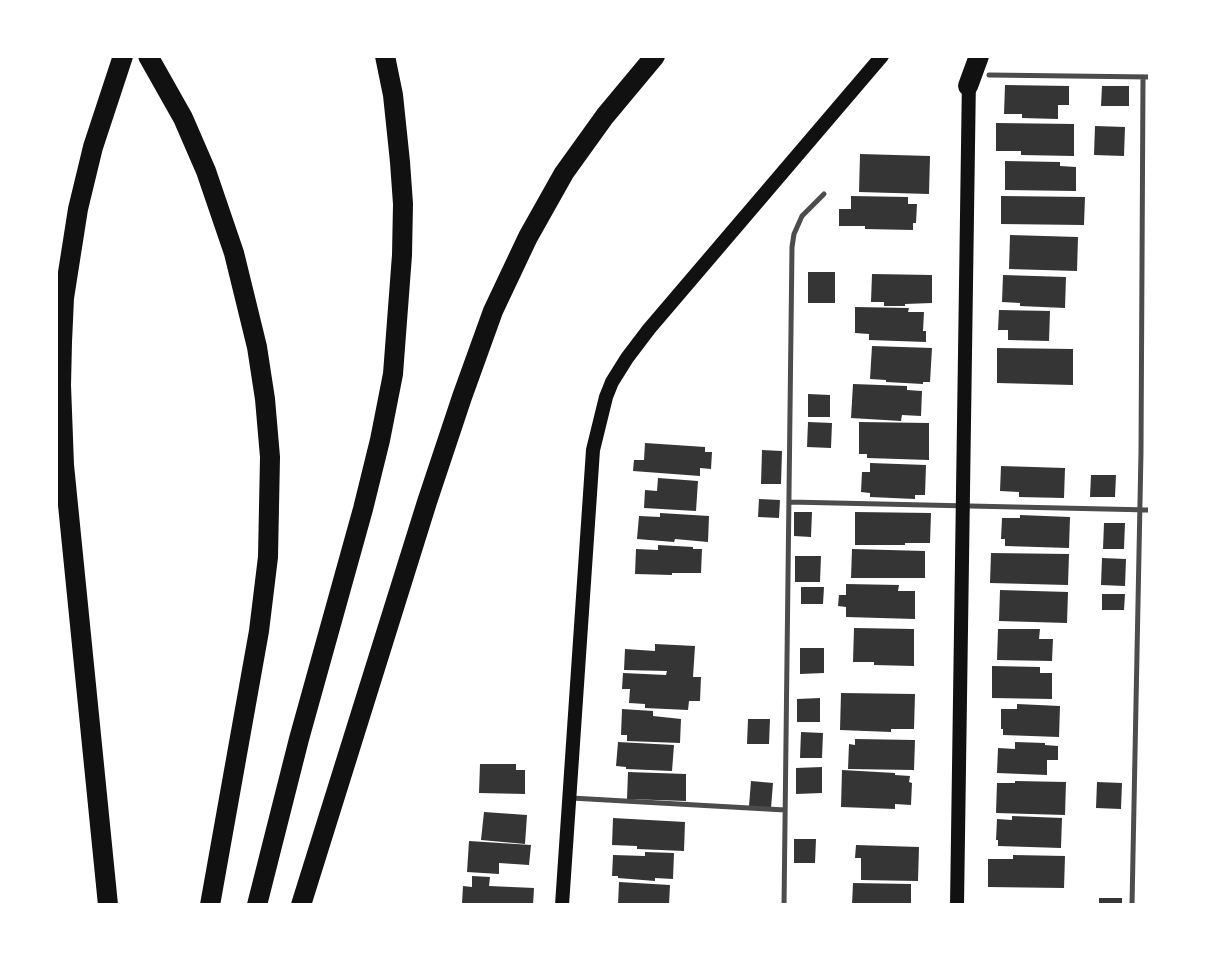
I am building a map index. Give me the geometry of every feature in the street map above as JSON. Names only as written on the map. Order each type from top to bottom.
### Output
[{"type":"highway","points":[[108,905],[64,465],[61,398],[64,298],[78,209],[105,105],[123,56]]},
{"type":"highway","points":[[148,56],[183,118],[219,204],[234,253],[257,347],[270,457],[268,557],[261,618],[210,905]]},
{"type":"highway","points":[[257,905],[363,509],[393,374],[403,204],[393,95],[385,56]]},
{"type":"highway","points":[[301,905],[427,502],[493,311],[528,237],[564,173],[613,105],[655,56]]},
{"type":"highway","points":[[968,86],[979,56]]},
{"type":"main road","points":[[562,905],[593,450],[601,411],[612,382],[649,329],[882,56]]},
{"type":"main road","points":[[957,905],[969,56]]},
{"type":"lane","points":[[989,75],[1146,77],[1132,905]]},
{"type":"lane","points":[[784,905],[792,247],[802,216],[824,194]]},
{"type":"lane","points":[[790,502],[1150,510]]},
{"type":"lane","points":[[569,798],[785,810]]},
{"type":"building","points":[[1005,85],[1069,86],[1069,105],[1058,105],[1058,119],[1004,114]]},
{"type":"building","points":[[1102,86],[1129,86],[1129,106],[1101,106]]},
{"type":"building","points":[[996,123],[1074,124],[1074,156],[996,151]]},
{"type":"building","points":[[1095,126],[1125,127],[1124,156],[1094,155]]},
{"type":"building","points":[[860,154],[930,156],[929,194],[859,192]]},
{"type":"building","points":[[1005,161],[1060,162],[1060,166],[1076,167],[1076,191],[1005,190]]},
{"type":"building","points":[[851,196],[908,197],[908,204],[917,204],[913,230],[839,226],[839,209],[851,209]]},
{"type":"building","points":[[1001,196],[1085,197],[1084,225],[1001,224]]},
{"type":"building","points":[[1010,235],[1078,237],[1077,271],[1009,269]]},
{"type":"building","points":[[808,272],[835,272],[835,303],[808,303]]},
{"type":"building","points":[[872,274],[932,275],[932,303],[884,306],[884,302],[871,302]]},
{"type":"building","points":[[1003,275],[1066,277],[1065,308],[1002,302]]},
{"type":"building","points":[[855,307],[909,308],[908,312],[924,312],[926,342],[869,340],[869,334],[855,333]]},
{"type":"building","points":[[999,310],[1050,311],[1049,341],[1008,340],[1008,330],[998,330]]},
{"type":"building","points":[[872,346],[932,348],[930,382],[870,379]]},
{"type":"building","points":[[997,348],[1073,349],[1073,385],[997,383]]},
{"type":"building","points":[[853,384],[907,386],[907,390],[922,391],[921,416],[902,415],[901,421],[851,418]]},
{"type":"building","points":[[808,394],[830,395],[830,417],[808,417]]},
{"type":"building","points":[[808,422],[832,423],[831,448],[807,447]]},
{"type":"building","points":[[859,422],[929,423],[929,460],[867,458],[867,454],[859,454]]},
{"type":"building","points":[[645,443],[705,447],[705,452],[712,452],[711,469],[700,468],[700,476],[633,471],[634,460],[644,460]]},
{"type":"building","points":[[762,450],[782,451],[781,484],[761,484]]},
{"type":"building","points":[[870,463],[926,465],[925,495],[915,495],[915,499],[870,497],[870,493],[861,492],[862,472],[870,472]]},
{"type":"building","points":[[1001,466],[1065,468],[1064,498],[1019,497],[1019,492],[1000,491]]},
{"type":"building","points":[[1091,475],[1116,475],[1115,497],[1090,497]]},
{"type":"building","points":[[658,478],[698,481],[696,511],[644,508],[645,490],[657,491]]},
{"type":"building","points":[[759,499],[780,500],[779,518],[758,517]]},
{"type":"building","points":[[794,512],[812,512],[811,537],[794,536]]},
{"type":"building","points":[[855,512],[931,513],[930,543],[855,545]]},
{"type":"building","points":[[660,513],[709,516],[708,542],[637,539],[639,516],[660,517]]},
{"type":"building","points":[[1020,515],[1070,517],[1069,548],[1005,546],[1005,539],[1001,539],[1002,518],[1020,518]]},
{"type":"building","points":[[1104,523],[1125,523],[1124,549],[1103,549]]},
{"type":"building","points":[[658,545],[702,549],[701,573],[635,574],[636,549],[658,550]]},
{"type":"building","points":[[852,549],[925,551],[925,578],[851,578]]},
{"type":"building","points":[[991,553],[1069,554],[1068,585],[990,583]]},
{"type":"building","points":[[795,556],[821,556],[820,582],[795,582]]},
{"type":"building","points":[[1102,558],[1126,559],[1125,586],[1101,585]]},
{"type":"building","points":[[846,584],[899,585],[898,591],[915,591],[915,619],[846,617],[846,607],[838,606],[839,595],[846,595]]},
{"type":"building","points":[[801,587],[824,587],[823,604],[801,604]]},
{"type":"building","points":[[1000,590],[1068,592],[1067,623],[999,621]]},
{"type":"building","points":[[1102,594],[1125,594],[1124,610],[1102,610]]},
{"type":"building","points":[[854,628],[914,629],[914,666],[853,662]]},
{"type":"building","points":[[998,629],[1040,629],[1039,639],[1053,639],[1052,661],[997,660]]},
{"type":"building","points":[[655,644],[695,646],[693,677],[701,677],[700,701],[689,701],[688,710],[645,708],[645,704],[629,703],[630,689],[622,689],[623,673],[666,675],[667,671],[624,670],[625,649],[655,651]]},
{"type":"building","points":[[800,648],[824,648],[824,673],[800,674]]},
{"type":"building","points":[[992,666],[1040,667],[1040,673],[1052,673],[1052,699],[992,698]]},
{"type":"building","points":[[841,693],[915,694],[914,729],[891,729],[891,732],[840,730]]},
{"type":"building","points":[[820,698],[820,722],[797,722],[797,699]]},
{"type":"building","points":[[1017,704],[1060,706],[1059,737],[1003,735],[1001,709],[1017,709]]},
{"type":"building","points":[[622,709],[653,711],[653,716],[681,719],[680,743],[627,741],[627,735],[621,735]]},
{"type":"building","points":[[748,719],[770,719],[769,744],[747,744]]},
{"type":"building","points":[[801,732],[823,733],[822,758],[800,758]]},
{"type":"building","points":[[855,739],[915,740],[914,770],[848,769],[849,744],[855,745]]},
{"type":"building","points":[[618,742],[674,745],[672,771],[616,766]]},
{"type":"building","points":[[1015,742],[1058,746],[1058,760],[1047,760],[1047,775],[997,773],[998,748],[1015,749]]},
{"type":"building","points":[[480,764],[516,764],[516,770],[525,770],[525,794],[479,793]]},
{"type":"building","points":[[822,767],[822,793],[796,794],[796,768]]},
{"type":"building","points":[[842,770],[910,776],[911,805],[895,804],[895,809],[841,807]]},
{"type":"building","points":[[628,772],[686,774],[686,801],[627,799]]},
{"type":"building","points":[[751,781],[773,783],[771,808],[749,806]]},
{"type":"building","points":[[1066,782],[1065,815],[996,813],[997,783]]},
{"type":"building","points":[[1097,782],[1122,783],[1121,809],[1096,808]]},
{"type":"building","points":[[484,812],[527,815],[525,844],[481,840]]},
{"type":"building","points":[[1012,816],[1062,818],[1061,848],[998,846],[997,819],[1012,820]]},
{"type":"building","points":[[613,818],[685,822],[684,851],[612,845]]},
{"type":"building","points":[[794,839],[816,839],[815,863],[794,863]]},
{"type":"building","points":[[469,841],[531,845],[529,865],[499,863],[499,874],[467,872]]},
{"type":"building","points":[[856,845],[919,847],[918,881],[861,880],[861,858],[855,858]]},
{"type":"building","points":[[645,852],[674,853],[673,879],[655,878],[655,881],[612,876],[613,855],[645,856]]},
{"type":"building","points":[[1013,855],[1065,856],[1064,888],[988,887],[988,859],[1013,859]]},
{"type":"building","points":[[472,876],[490,877],[489,886],[534,888],[533,905],[462,903],[463,886],[472,887]]},
{"type":"building","points":[[619,882],[670,885],[669,905],[618,905]]},
{"type":"building","points":[[853,883],[911,884],[911,905],[852,905]]},
{"type":"building","points":[[1099,898],[1122,898],[1122,905],[1099,905]]}]
